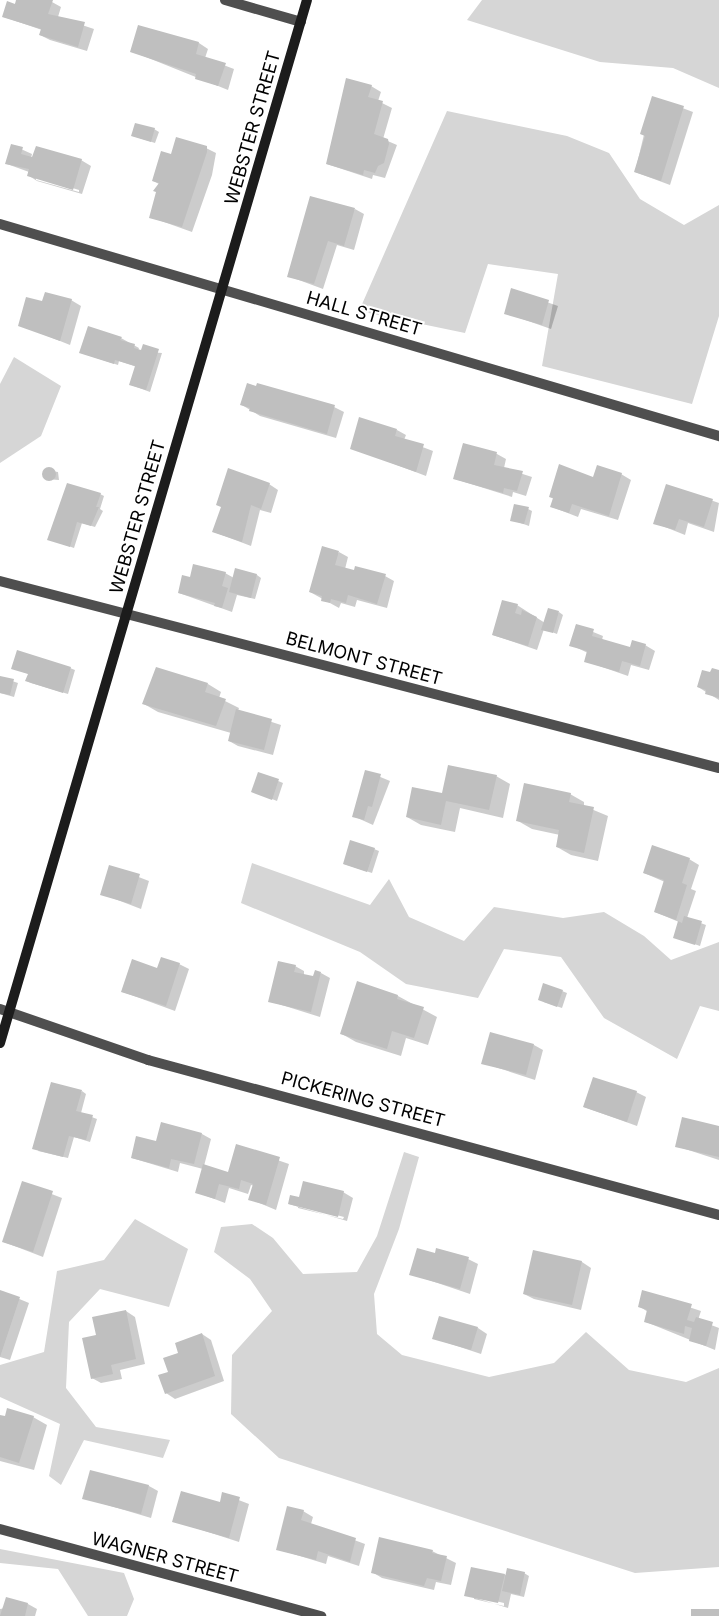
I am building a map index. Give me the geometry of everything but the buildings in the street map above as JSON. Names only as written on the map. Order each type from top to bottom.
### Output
[{"type":"street","points":[[225,0],[301,22]]},
{"type":"street","name":"WEBSTER STREET","points":[[0,1043],[5,1010],[127,614],[307,0]]},
{"type":"street","name":"HALL STREET","points":[[0,224],[719,436]]},
{"type":"street","name":"BELMONT STREET","points":[[0,581],[719,768]]},
{"type":"street","name":"PICKERING STREET","points":[[5,1010],[148,1060],[719,1215]]},
{"type":"street","name":"WAGNER STREET","points":[[0,1529],[321,1616]]},
{"type":"shaded area","points":[[482,0],[719,0],[719,88],[673,68],[600,62],[467,20]]},
{"type":"shaded area","points":[[447,111],[567,136],[609,153],[640,199],[684,225],[719,205],[719,316],[692,404],[542,366],[558,274],[488,264],[465,333],[359,311]]},
{"type":"shaded area","points":[[14,357],[61,386],[41,436],[0,463],[0,384]]},
{"type":"shaded area","points":[[252,863],[370,905],[389,879],[409,917],[464,941],[494,907],[563,918],[604,912],[644,936],[671,960],[719,942],[719,1011],[700,1006],[677,1059],[604,1018],[561,957],[504,949],[478,998],[406,984],[360,952],[241,903]]},
{"type":"shaded area","points":[[404,1152],[419,1157],[399,1229],[374,1294],[377,1334],[402,1355],[489,1377],[554,1363],[586,1332],[629,1370],[686,1382],[719,1368],[719,1567],[635,1573],[279,1458],[231,1414],[232,1355],[272,1311],[250,1279],[214,1252],[221,1227],[252,1224],[273,1238],[303,1274],[357,1272],[377,1236]]},
{"type":"shaded area","points":[[135,1219],[188,1249],[169,1307],[100,1289],[69,1322],[66,1388],[96,1427],[170,1440],[163,1458],[84,1440],[61,1485],[49,1476],[60,1424],[0,1397],[0,1365],[44,1352],[57,1271],[104,1260]]},
{"type":"shaded area","points":[[0,1549],[124,1573],[134,1599],[127,1616],[88,1616],[58,1569],[0,1563]]}]
